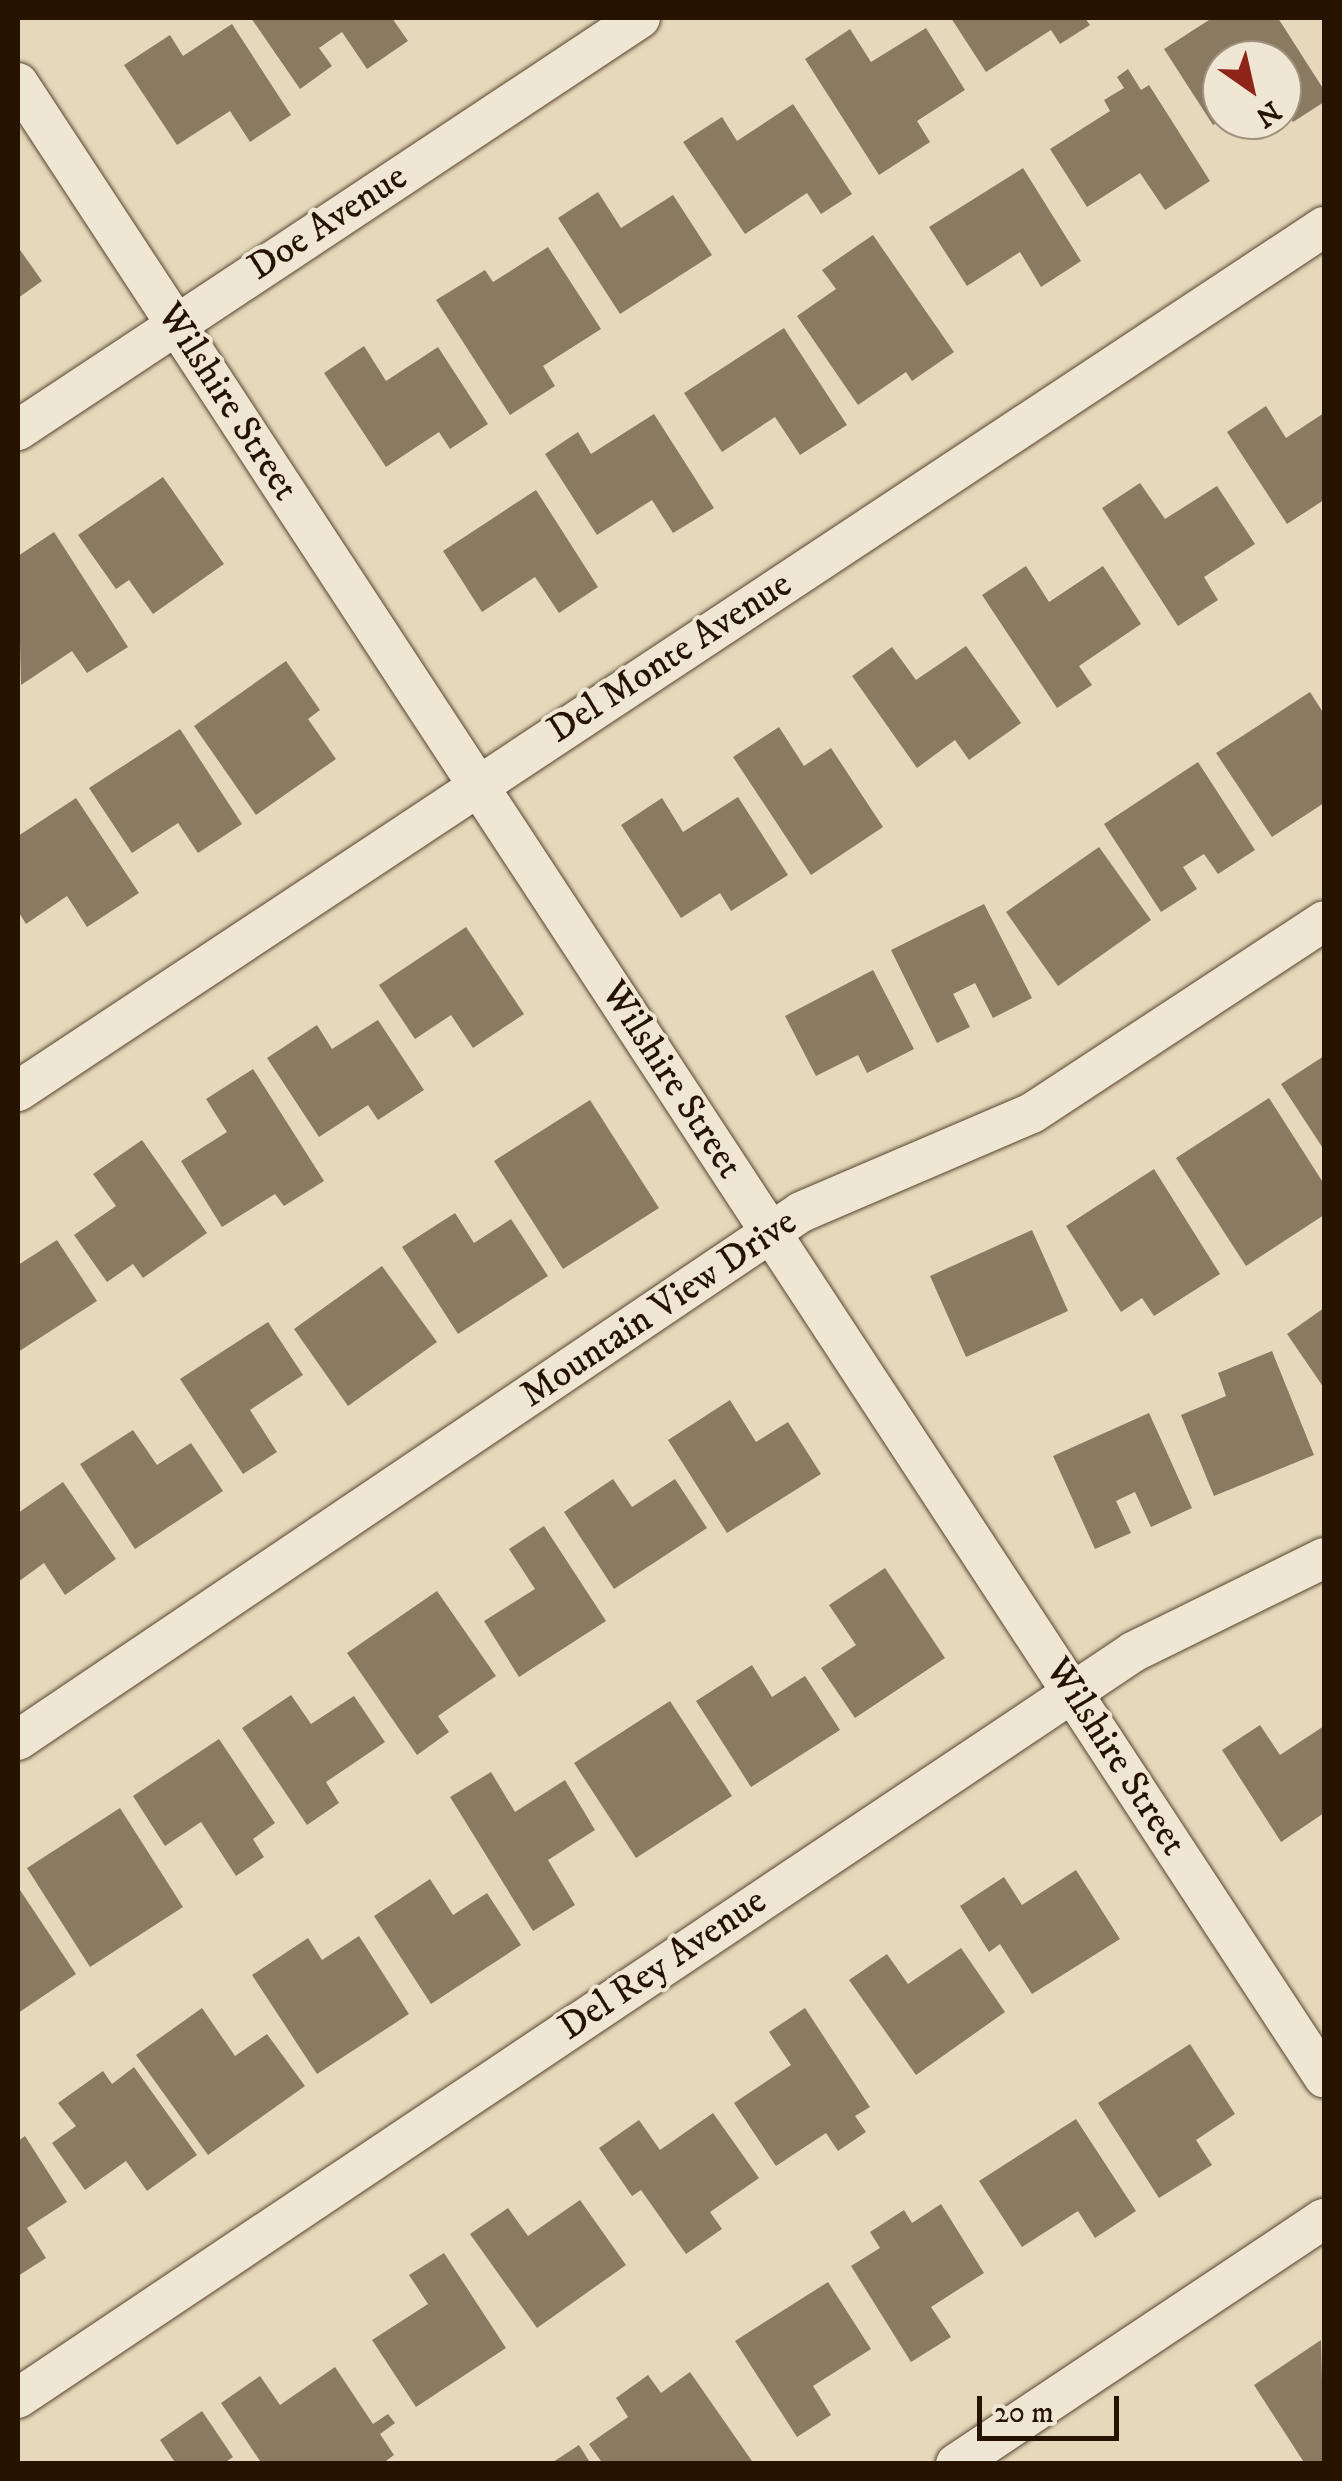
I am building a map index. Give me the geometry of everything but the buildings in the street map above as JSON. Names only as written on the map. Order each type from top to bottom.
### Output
[{"type":"street","name":"Doe Avenue","points":[[18,430],[640,18]]},
{"type":"street","name":"Wilshire Street","points":[[18,83],[1324,2077]]},
{"type":"street","name":"Del Monte Avenue","points":[[18,1091],[1324,227]]},
{"type":"street","name":"Mountain View Drive","points":[[18,1740],[801,1212],[1032,1113],[1324,921]]},
{"type":"street","name":"Del Rey Avenue","points":[[18,2398],[1132,1652],[1324,1558]]},
{"type":"street","points":[[956,2464],[1324,2219]]}]
